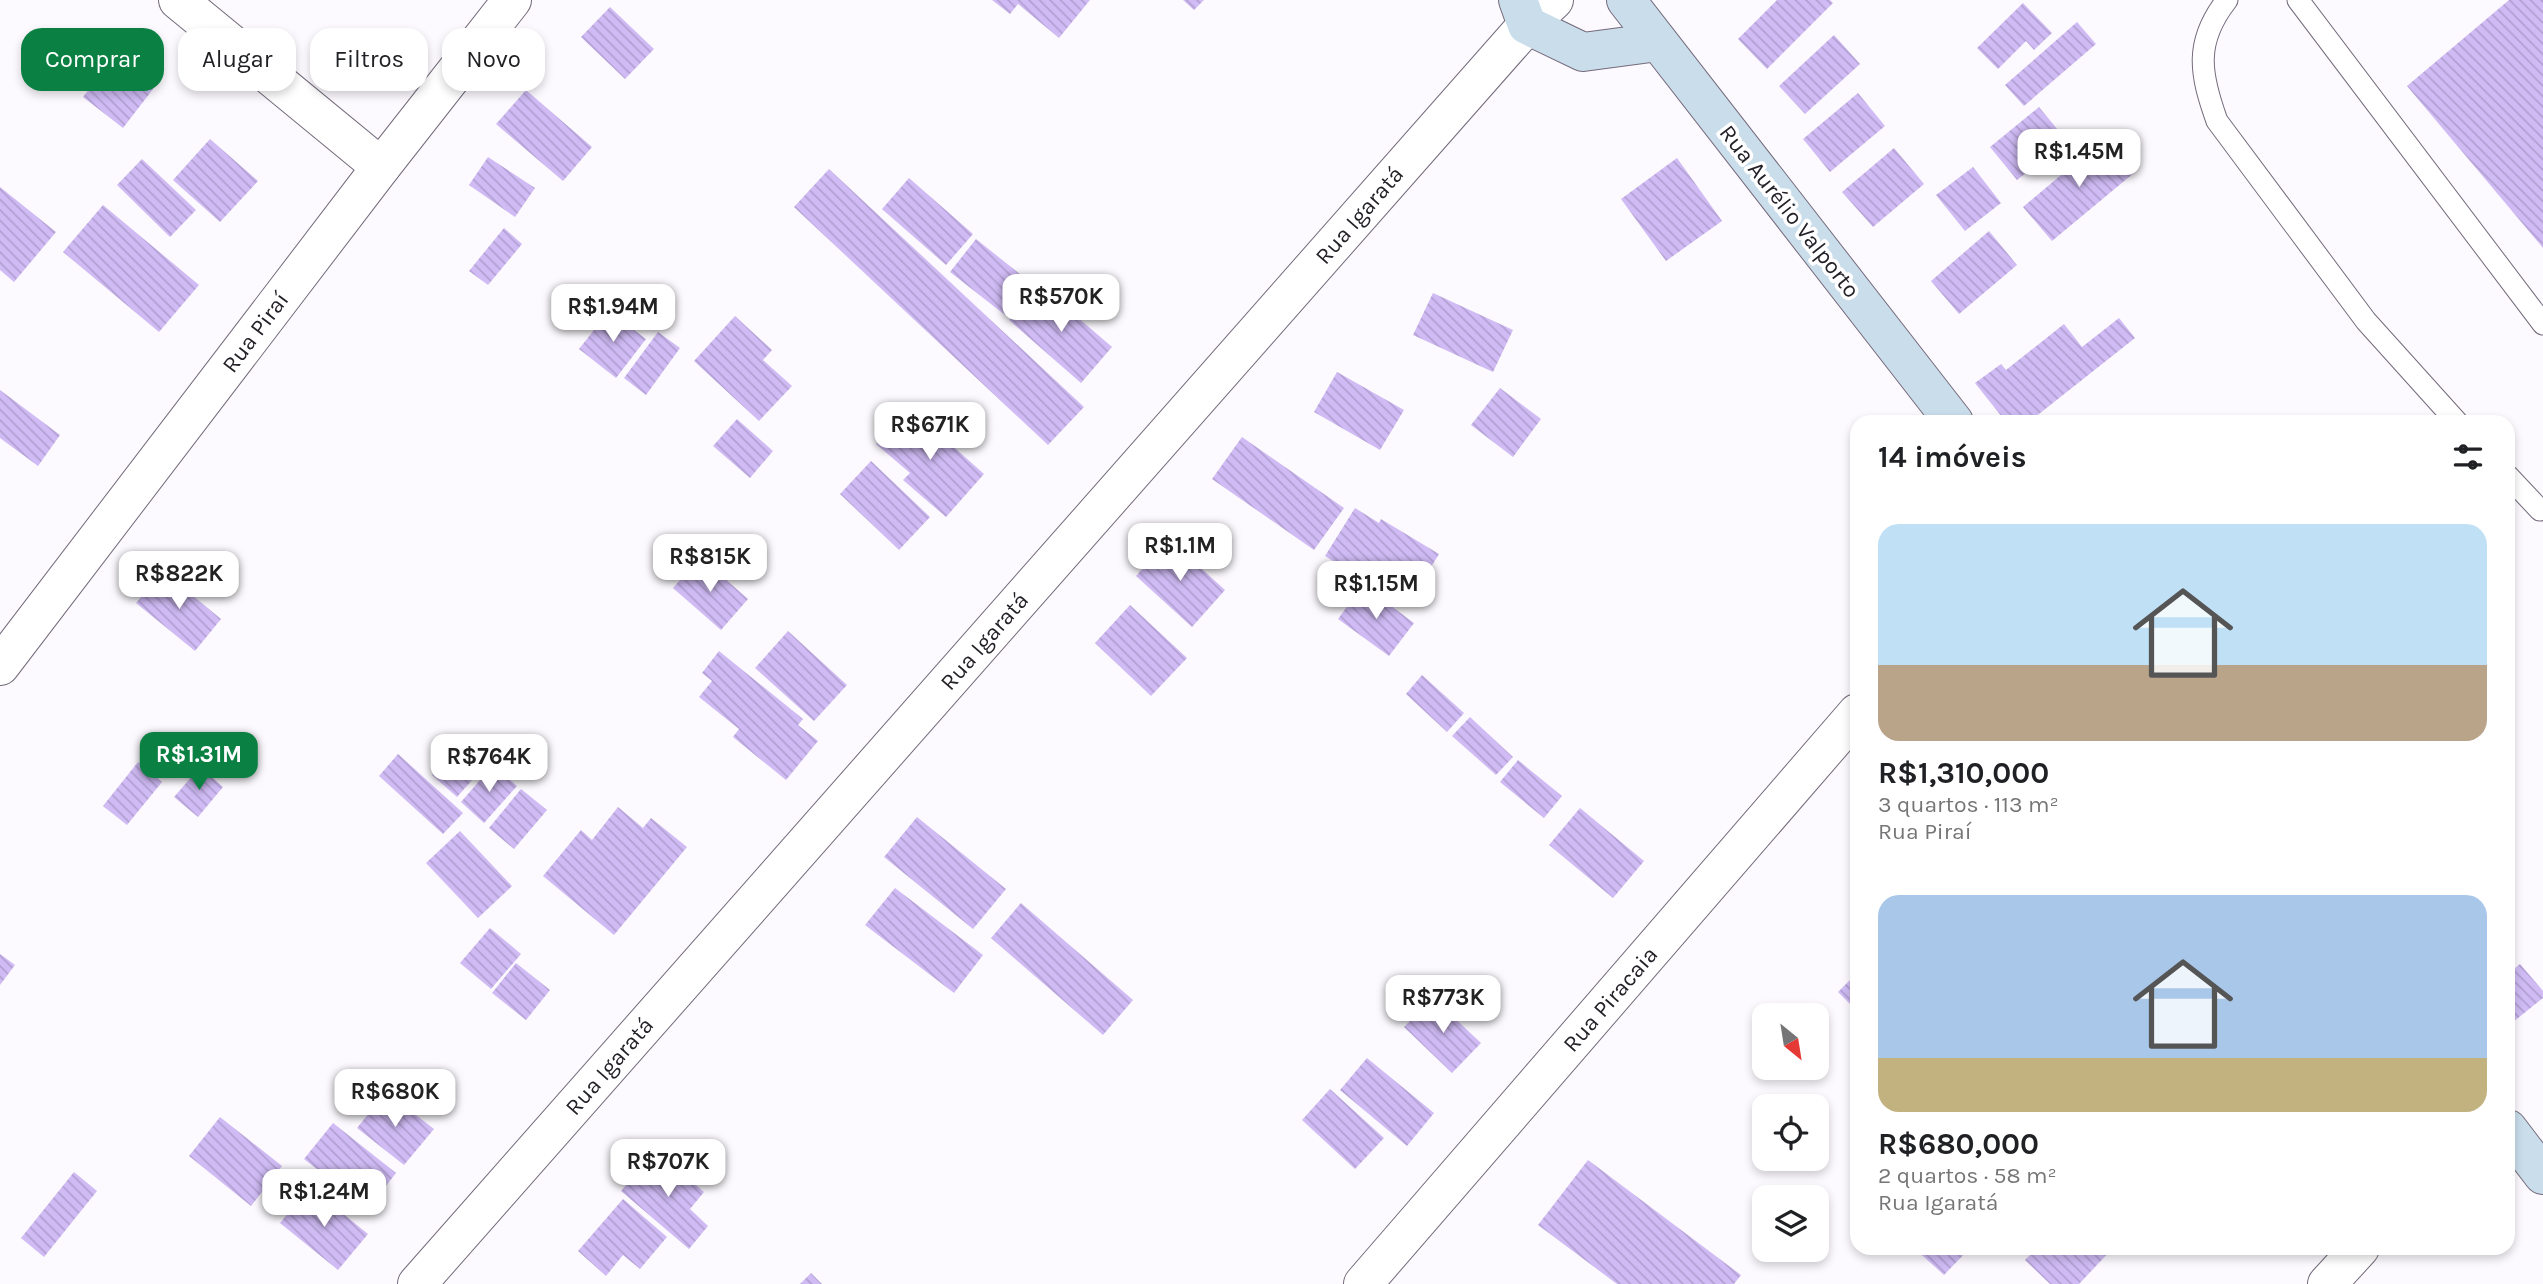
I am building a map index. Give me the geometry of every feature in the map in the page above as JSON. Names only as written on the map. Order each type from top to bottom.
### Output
[{"type":"main road","name":"Rua Aurélio Valporto","points":[[1626,0],[1949,415]]},
{"type":"main road","points":[[1533,8],[1583,52],[1658,42]]},
{"type":"main road","points":[[2515,1138],[2543,1174]]},
{"type":"street","points":[[178,0],[381,167]]},
{"type":"street","name":"Rua Piraí","points":[[0,666],[512,0]]},
{"type":"street","name":"Rua Igaratá","points":[[417,1284],[1533,8]]},
{"type":"street","name":"Rua Piracaia","points":[[1363,1284],[1850,721]]},
{"type":"street","points":[[2327,1284],[2354,1255]]},
{"type":"lane","points":[[2227,0],[2215,15],[2202,48],[2205,90],[2217,121],[2366,321],[2451,415]]},
{"type":"lane","points":[[2298,0],[2543,324]]},
{"type":"lane","points":[[2515,483],[2542,510]]},
{"type":"building","points":[[992,0],[1090,0],[1059,38],[1018,4],[1010,14]]},
{"type":"building","points":[[1183,0],[1204,0],[1194,10]]},
{"type":"building","points":[[1777,0],[1830,0],[1833,3],[1767,69],[1738,39]]},
{"type":"building","points":[[2509,0],[2543,0],[2543,248],[2407,86]]},
{"type":"building","points":[[2023,3],[2052,33],[2034,50],[2026,41],[1998,69],[1977,48]]},
{"type":"building","points":[[610,7],[654,49],[625,79],[581,37]]},
{"type":"building","points":[[2077,22],[2096,44],[2024,106],[2005,85]]},
{"type":"building","points":[[1834,35],[1860,64],[1805,114],[1779,86]]},
{"type":"building","points":[[88,91],[152,91],[123,128],[83,97]]},
{"type":"building","points":[[527,91],[592,147],[563,181],[496,124]]},
{"type":"building","points":[[1858,93],[1885,126],[1830,172],[1803,139]]},
{"type":"building","points":[[2039,107],[2067,141],[2017,180],[1990,147]]},
{"type":"building","points":[[2105,138],[2135,172],[2052,241],[2023,207]]},
{"type":"building","points":[[210,139],[258,181],[220,222],[173,180]]},
{"type":"building","points":[[1894,148],[1924,184],[1873,227],[1842,192]]},
{"type":"building","points":[[488,157],[535,188],[515,217],[469,185]]},
{"type":"building","points":[[1677,158],[1722,221],[1666,261],[1621,199]]},
{"type":"building","points":[[142,159],[196,210],[170,237],[117,185]]},
{"type":"building","points":[[1973,167],[2001,203],[1965,231],[1936,195]]},
{"type":"building","points":[[829,169],[1084,407],[1048,445],[794,207]]},
{"type":"building","points":[[909,178],[973,234],[946,265],[882,209]]},
{"type":"building","points":[[0,187],[56,232],[14,282],[0,270]]},
{"type":"building","points":[[103,205],[199,285],[159,332],[63,252]]},
{"type":"building","points":[[504,228],[522,244],[488,285],[469,271]]},
{"type":"building","points":[[1989,231],[2017,265],[1959,314],[1931,281]]},
{"type":"building","points":[[976,239],[1031,283],[1005,315],[950,272]]},
{"type":"building","points":[[1040,285],[1112,347],[1081,383],[1009,320]]},
{"type":"building","points":[[1433,293],[1513,330],[1493,372],[1413,335]]},
{"type":"building","points":[[609,311],[646,339],[616,378],[579,349]]},
{"type":"building","points":[[735,316],[772,350],[763,360],[792,386],[759,421],[694,361]]},
{"type":"building","points":[[2119,318],[2135,338],[2038,415],[2000,415],[1975,383],[2001,364],[2006,370],[2064,324],[2082,347]]},
{"type":"building","points":[[658,332],[680,348],[646,395],[624,378]]},
{"type":"building","points":[[1337,372],[1404,410],[1380,450],[1314,412]]},
{"type":"building","points":[[1500,388],[1541,419],[1513,457],[1471,425]]},
{"type":"building","points":[[0,390],[60,435],[38,466],[0,438]]},
{"type":"building","points":[[909,407],[984,474],[946,517],[903,480],[910,473],[876,444]]},
{"type":"building","points":[[737,419],[773,451],[750,478],[713,446]]},
{"type":"building","points":[[1242,437],[1344,508],[1314,550],[1212,479]]},
{"type":"building","points":[[871,461],[930,517],[899,550],[840,494]]},
{"type":"building","points":[[1355,508],[1379,523],[1381,519],[1439,554],[1407,606],[1325,556]]},
{"type":"building","points":[[1169,539],[1225,590],[1192,627],[1136,576]]},
{"type":"building","points":[[700,557],[748,599],[721,630],[673,588]]},
{"type":"building","points":[[163,571],[221,619],[195,651],[136,603]]},
{"type":"building","points":[[1363,585],[1414,623],[1389,656],[1338,619]]},
{"type":"building","points":[[1130,605],[1187,658],[1151,696],[1095,643]]},
{"type":"building","points":[[788,631],[847,685],[814,721],[755,668]]},
{"type":"building","points":[[719,651],[803,719],[798,725],[818,741],[786,780],[733,737],[739,729],[699,697],[712,681],[702,673]]},
{"type":"building","points":[[1422,675],[1464,713],[1447,732],[1406,694]]},
{"type":"building","points":[[1470,717],[1513,757],[1496,775],[1452,736]]},
{"type":"building","points":[[465,738],[490,760],[457,797],[432,775]]},
{"type":"building","points":[[398,754],[463,813],[443,834],[379,776]]},
{"type":"building","points":[[1518,760],[1562,796],[1544,818],[1500,782]]},
{"type":"building","points":[[138,762],[162,782],[127,825],[103,806]]},
{"type":"building","points":[[493,765],[517,786],[484,823],[461,802]]},
{"type":"building","points":[[200,767],[223,787],[198,817],[174,797]]},
{"type":"building","points":[[521,789],[547,810],[514,849],[489,828]]},
{"type":"building","points":[[618,807],[643,828],[651,818],[687,847],[614,935],[543,876],[581,830],[592,840]]},
{"type":"building","points":[[1580,808],[1644,861],[1613,898],[1549,845]]},
{"type":"building","points":[[917,817],[1006,889],[973,929],[884,857]]},
{"type":"building","points":[[460,831],[512,886],[478,918],[426,863]]},
{"type":"building","points":[[895,888],[983,955],[954,993],[865,925]]},
{"type":"building","points":[[1021,903],[1133,1000],[1103,1035],[991,938]]},
{"type":"building","points":[[490,928],[521,954],[491,989],[460,963]]},
{"type":"building","points":[[0,954],[15,965],[0,985]]},
{"type":"building","points":[[516,963],[550,990],[526,1020],[492,993]]},
{"type":"building","points":[[2520,964],[2543,991],[2543,998],[2515,1020],[2515,968]]},
{"type":"building","points":[[1850,980],[1850,1004],[1838,992]]},
{"type":"building","points":[[1433,998],[1481,1043],[1452,1073],[1404,1027]]},
{"type":"building","points":[[1367,1058],[1434,1113],[1407,1146],[1340,1090]]},
{"type":"building","points":[[1330,1089],[1384,1138],[1355,1169],[1302,1120]]},
{"type":"building","points":[[386,1092],[434,1129],[404,1165],[357,1128]]},
{"type":"building","points":[[220,1117],[282,1166],[251,1206],[189,1156]]},
{"type":"building","points":[[333,1123],[396,1173],[368,1209],[304,1159]]},
{"type":"building","points":[[656,1151],[704,1192],[690,1209],[708,1226],[689,1249],[621,1191]]},
{"type":"building","points":[[1588,1160],[1741,1275],[1734,1284],[1617,1284],[1538,1225]]},
{"type":"building","points":[[74,1172],[97,1191],[44,1257],[21,1238]]},
{"type":"building","points":[[310,1187],[368,1234],[338,1270],[280,1223]]},
{"type":"building","points":[[623,1199],[667,1237],[640,1269],[623,1255],[606,1276],[578,1251]]},
{"type":"building","points":[[1922,1255],[1963,1255],[1944,1275]]},
{"type":"building","points":[[2030,1255],[2106,1255],[2079,1284],[2050,1284],[2025,1260]]},
{"type":"building","points":[[811,1273],[822,1284],[800,1284]]}]
